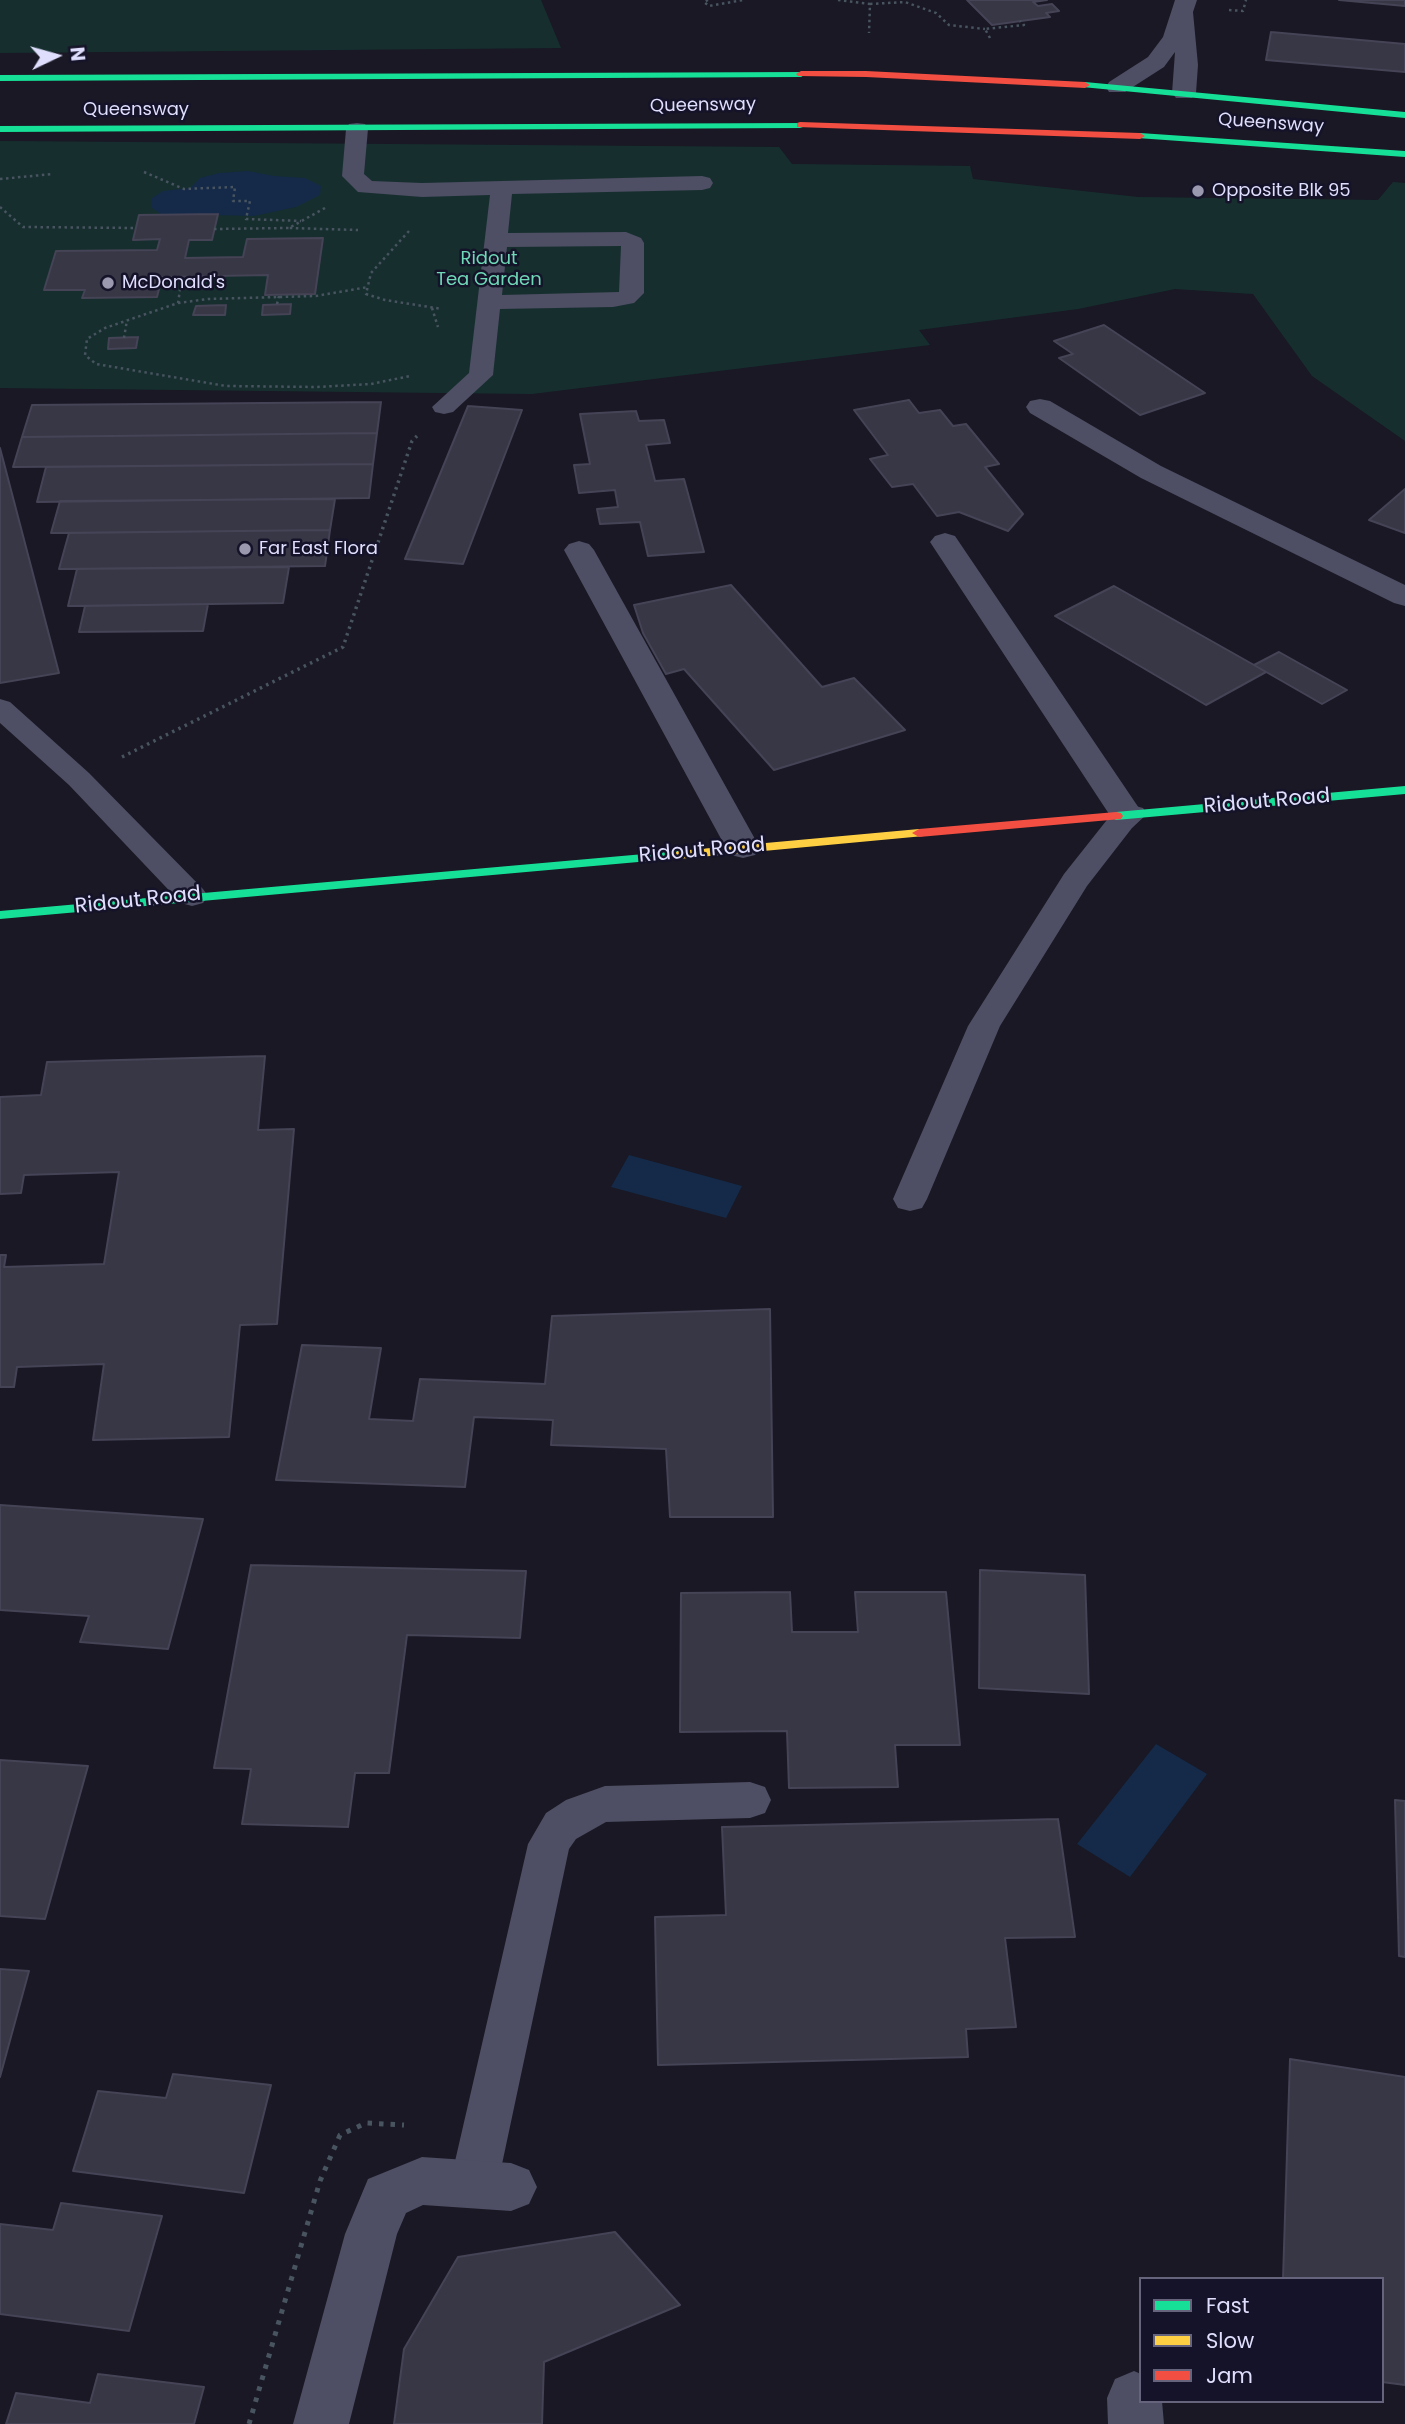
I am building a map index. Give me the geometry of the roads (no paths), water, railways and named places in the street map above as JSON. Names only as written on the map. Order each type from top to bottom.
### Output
[{"type":"main road","name":"Queensway","points":[[0,83],[805,73],[992,79],[1117,87],[1405,115]]},
{"type":"main road","name":"Queensway","points":[[0,78],[81,80]]},
{"type":"main road","name":"Queensway","points":[[0,130],[836,125],[1201,138],[1405,153]]},
{"type":"main road","name":"Ridout Road","points":[[0,915],[1405,790]]},
{"type":"street","points":[[1117,87],[1156,62],[1174,38],[1185,4]]},
{"type":"street","points":[[1184,93],[1187,65],[1185,4]]},
{"type":"street","points":[[1040,407],[1150,472],[1405,597]]},
{"type":"street","points":[[945,542],[1129,814]]},
{"type":"street","points":[[579,550],[743,848]]},
{"type":"street","points":[[321,2424],[371,2234],[386,2196],[422,2181],[493,2185]]},
{"type":"lane","points":[[356,129],[353,176],[366,187],[422,190],[702,183]]},
{"type":"lane","points":[[444,407],[481,375],[502,187]]},
{"type":"lane","points":[[488,307],[614,300],[626,298],[632,293],[633,243],[626,239],[497,240]]},
{"type":"lane","points":[[0,708],[79,779],[192,896]]},
{"type":"lane","points":[[910,1199],[984,1026],[1075,881],[1129,814]]},
{"type":"lane","points":[[493,2185],[549,1844],[561,1826],[581,1813],[605,1804],[750,1800]]},
{"type":"water","points":[[248,171],[305,178],[321,186],[320,195],[296,207],[254,216],[161,214],[152,208],[152,198],[163,191],[190,188],[200,178],[219,173]]},
{"type":"water","points":[[629,1155],[742,1186],[726,1218],[611,1187]]},
{"type":"water","points":[[1156,1744],[1207,1774],[1130,1877],[1077,1844]]},
{"type":"place","name":"Opposite Blk 95","points":[[1198,191]]},
{"type":"place","name":"McDonald's","points":[[108,283]]},
{"type":"place","name":"Far East Flora","points":[[245,549]]},
{"type":"park label","name":"Ridout Tea Garden","points":[[489,269]]}]
